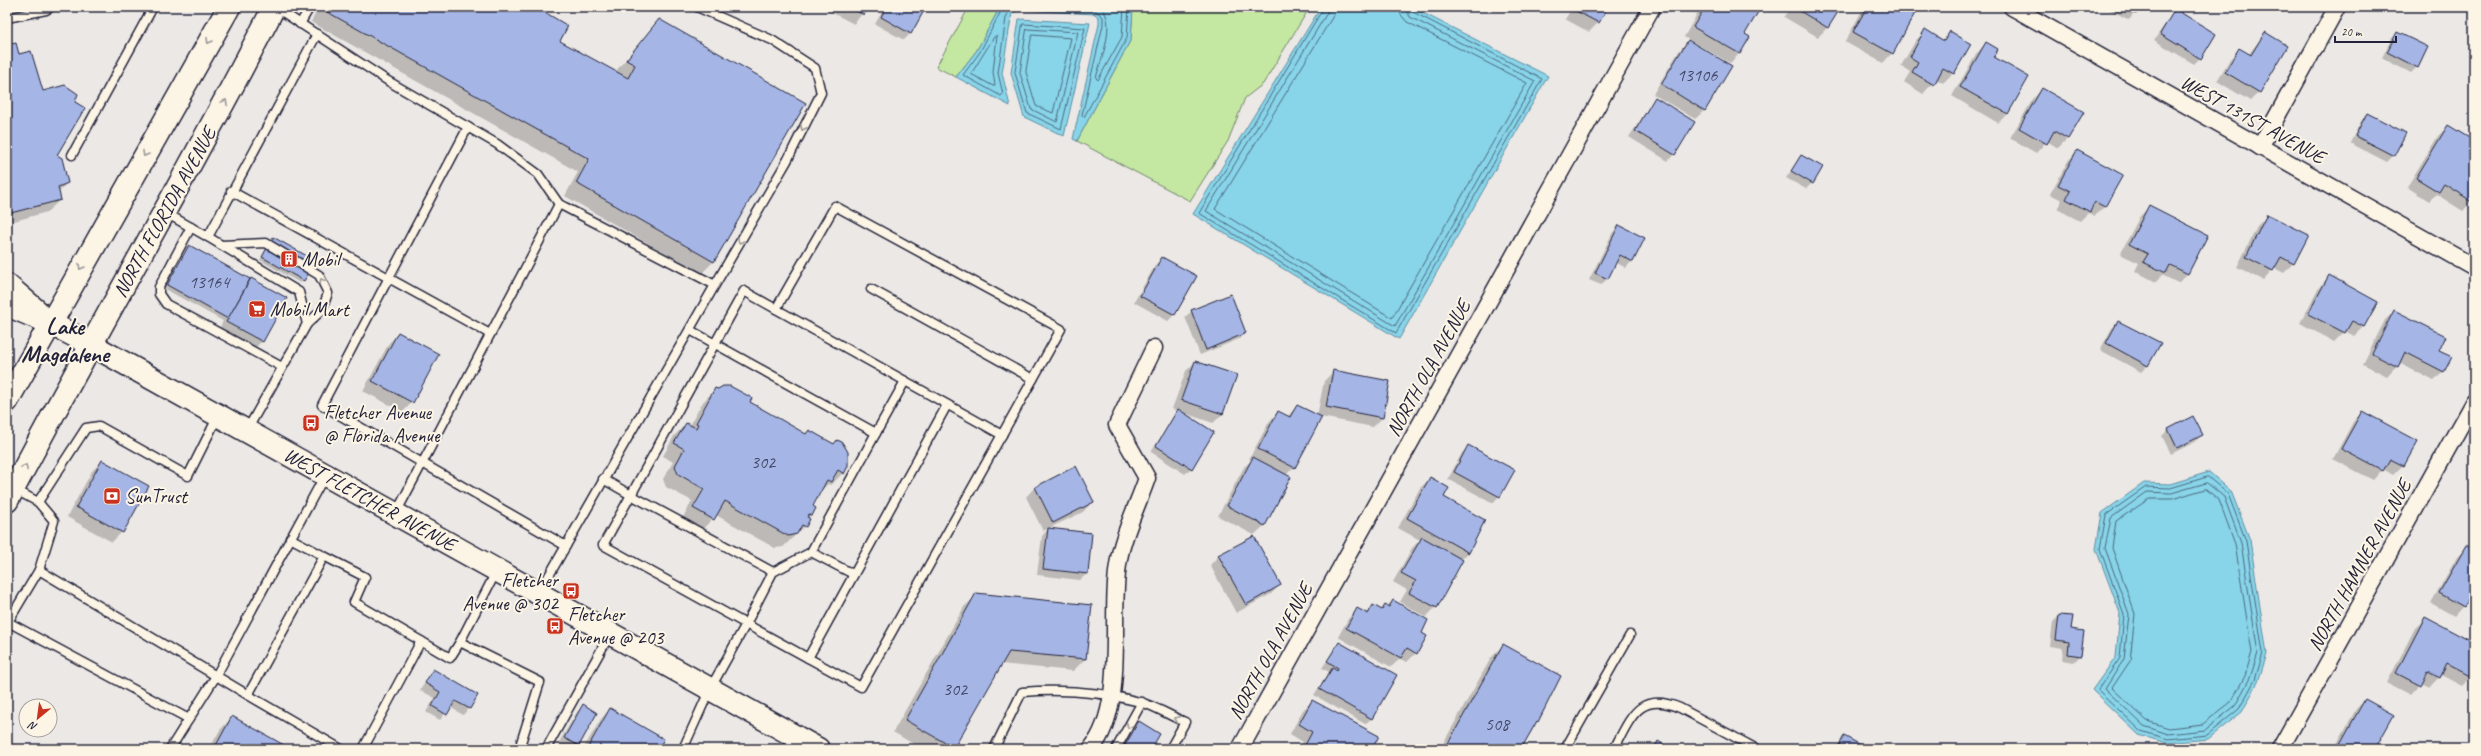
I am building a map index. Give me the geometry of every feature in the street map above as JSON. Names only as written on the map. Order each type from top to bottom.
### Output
[{"type":"main road","points":[[7,402],[50,323],[229,7]]},
{"type":"main road","name":"NORTH FLORIDA AVENUE","points":[[10,495],[90,344],[164,212],[275,7]]},
{"type":"main road","points":[[7,285],[50,323]]},
{"type":"main road","points":[[7,305],[50,323]]},
{"type":"main road","name":"WEST FLETCHER AVENUE","points":[[50,323],[325,474],[818,749]]},
{"type":"street","name":"NORTH OLA AVENUE","points":[[1240,749],[1652,7]]},
{"type":"street","name":"WEST 131ST AVENUE","points":[[2012,7],[2474,267]]},
{"type":"street","points":[[2260,147],[2337,7]]},
{"type":"street","points":[[1091,749],[1100,738],[1112,696],[1119,558],[1147,478],[1117,425],[1154,348]]},
{"type":"street","name":"NORTH HAMNER AVENUE","points":[[2280,749],[2474,401]]},
{"type":"lane","points":[[7,18],[46,10],[50,7]]},
{"type":"lane","points":[[72,155],[152,7]]},
{"type":"lane","points":[[275,7],[388,81],[497,144],[538,174],[559,204],[715,285]]},
{"type":"lane","points":[[300,24],[310,7]]},
{"type":"lane","points":[[539,593],[603,479],[787,161],[821,93],[815,68],[772,40],[697,7]]},
{"type":"lane","points":[[208,237],[231,191],[317,34]]},
{"type":"lane","points":[[468,127],[390,279],[322,405],[566,546]]},
{"type":"lane","points":[[231,191],[490,334]]},
{"type":"lane","points":[[396,514],[559,204]]},
{"type":"lane","points":[[776,309],[835,206],[1061,329],[1002,435],[861,687],[603,545],[744,291],[776,309],[905,381],[947,404],[1002,435]]},
{"type":"lane","points":[[164,212],[299,292],[307,324]]},
{"type":"lane","points":[[191,227],[159,287],[159,294],[166,304],[282,367]]},
{"type":"lane","points":[[221,245],[266,243],[319,275],[328,293],[322,310],[307,324],[247,431]]},
{"type":"lane","points":[[871,289],[1033,379]]},
{"type":"lane","points":[[690,330],[876,433]]},
{"type":"lane","points":[[683,749],[710,689],[774,572],[811,552],[905,381]]},
{"type":"lane","points":[[808,658],[947,404]]},
{"type":"lane","points":[[38,502],[86,428],[99,426],[188,476],[218,415]]},
{"type":"lane","points":[[170,749],[216,676],[325,474]]},
{"type":"lane","points":[[603,479],[774,572]]},
{"type":"lane","points":[[10,495],[38,502],[54,521],[39,570],[7,622],[189,719]]},
{"type":"lane","points":[[290,538],[365,577],[354,602],[450,658],[460,642],[497,570]]},
{"type":"lane","points":[[811,552],[853,574]]},
{"type":"lane","points":[[248,695],[324,556]]},
{"type":"lane","points":[[39,570],[341,749]]},
{"type":"lane","points":[[546,749],[610,633]]},
{"type":"lane","points":[[1566,749],[1630,635]]},
{"type":"lane","points":[[363,749],[420,641]]},
{"type":"lane","points":[[460,642],[540,682],[519,749]]},
{"type":"lane","points":[[994,749],[1022,692],[1048,690],[1112,696],[1142,702],[1185,722],[1170,749]]},
{"type":"lane","points":[[1116,749],[1142,702]]},
{"type":"lane","points":[[1614,749],[1637,710],[1654,702],[1668,703],[1680,708],[1757,749]]},
{"type":"green space","points":[[969,7],[1000,7],[977,50],[956,77],[936,67]]},
{"type":"green space","points":[[1133,7],[1310,7],[1263,84],[1245,98],[1228,141],[1190,201],[1077,141],[1131,39]]},
{"type":"water","points":[[1000,7],[1133,7],[1131,39],[1077,141],[1073,139],[1099,24],[1099,18],[1095,14],[1020,10],[1012,13],[1002,73],[1010,106],[956,77],[977,50]]},
{"type":"water","points":[[1321,7],[1411,7],[1548,76],[1399,339],[1193,214]]},
{"type":"water","points":[[1019,19],[1090,23],[1064,136],[1024,117],[1011,73]]},
{"type":"water","points":[[2209,472],[2231,491],[2250,540],[2267,654],[2258,682],[2242,712],[2208,739],[2167,743],[2139,735],[2092,690],[2116,657],[2120,613],[2096,549],[2102,513],[2144,483],[2170,484]]},
{"type":"building","points":[[323,7],[536,7],[568,26],[560,41],[628,78],[635,65],[626,60],[659,19],[806,103],[714,262],[576,183],[589,159],[322,9]]},
{"type":"building","points":[[849,7],[868,7],[864,15]]},
{"type":"building","points":[[886,7],[926,7],[911,34],[881,17]]},
{"type":"building","points":[[1576,7],[1608,7],[1599,23],[1574,10]]},
{"type":"building","points":[[1705,7],[1761,7],[1745,34],[1750,37],[1740,54],[1693,27]]},
{"type":"building","points":[[1793,7],[1841,7],[1828,28]]},
{"type":"building","points":[[1867,7],[1905,7],[1915,13],[1893,54],[1853,32]]},
{"type":"building","points":[[2122,7],[2140,7],[2136,14]]},
{"type":"building","points":[[2175,9],[2216,34],[2201,59],[2160,34]]},
{"type":"building","points":[[1925,29],[1944,41],[1950,31],[1971,44],[1954,74],[1943,68],[1934,85],[1912,72],[1918,62],[1910,57]]},
{"type":"building","points":[[2265,32],[2288,46],[2260,93],[2225,72],[2239,48],[2251,55]]},
{"type":"building","points":[[2397,32],[2428,47],[2418,68],[2387,52]]},
{"type":"building","points":[[1688,40],[1732,66],[1705,111],[1661,84]]},
{"type":"building","points":[[1986,42],[1998,49],[1994,57],[2029,77],[2008,114],[1960,87]]},
{"type":"building","points":[[16,43],[19,54],[31,51],[43,91],[65,85],[78,94],[75,102],[85,108],[57,155],[62,158],[68,183],[58,187],[61,200],[7,214],[7,45]]},
{"type":"building","points":[[2042,88],[2084,112],[2068,139],[2054,131],[2047,144],[2019,128]]},
{"type":"building","points":[[1655,97],[1695,122],[1675,155],[1635,131]]},
{"type":"building","points":[[2367,113],[2406,133],[2394,156],[2355,136]]},
{"type":"building","points":[[2448,125],[2474,141],[2473,202],[2444,184],[2439,192],[2416,178]]},
{"type":"building","points":[[2077,150],[2123,175],[2105,207],[2095,202],[2090,212],[2066,199],[2070,191],[2058,185]]},
{"type":"building","points":[[1801,155],[1823,167],[1813,184],[1791,171]]},
{"type":"building","points":[[2149,205],[2208,235],[2188,274],[2170,265],[2166,273],[2143,262],[2148,254],[2129,244]]},
{"type":"building","points":[[2267,214],[2309,235],[2294,264],[2281,257],[2273,271],[2246,257]]},
{"type":"building","points":[[1619,225],[1645,238],[1633,262],[1620,255],[1608,279],[1595,273]]},
{"type":"building","name":"Mobil","points":[[273,237],[316,261],[304,281],[262,257]]},
{"type":"building","name":"Mobil","points":[[189,245],[250,279],[228,319],[167,285]]},
{"type":"building","points":[[1162,257],[1197,276],[1175,315],[1140,296]]},
{"type":"building","points":[[2329,275],[2378,302],[2364,327],[2352,321],[2345,333],[2308,314]]},
{"type":"building","name":"Mobil Mart","points":[[251,278],[287,298],[263,342],[226,322]]},
{"type":"building","points":[[1231,294],[1246,333],[1206,350],[1191,310]]},
{"type":"building","points":[[2394,310],[2446,336],[2439,351],[2452,357],[2444,372],[2405,352],[2398,367],[2372,354]]},
{"type":"building","points":[[2118,321],[2161,343],[2148,366],[2106,343]]},
{"type":"building","points":[[398,332],[439,354],[413,403],[372,381]]},
{"type":"building","points":[[1195,361],[1237,375],[1223,414],[1181,400]]},
{"type":"building","points":[[1333,370],[1390,381],[1383,418],[1326,407]]},
{"type":"building","points":[[723,386],[730,386],[752,398],[750,402],[806,434],[809,430],[834,444],[837,440],[842,442],[848,452],[848,466],[844,474],[838,470],[831,482],[827,480],[813,506],[816,508],[812,516],[809,514],[807,517],[810,519],[806,527],[802,525],[797,534],[788,536],[725,501],[714,520],[693,508],[704,489],[678,474],[675,466],[684,449],[674,443],[686,423],[696,428],[698,424],[696,423],[715,388],[718,389]]},
{"type":"building","points":[[1297,405],[1322,417],[1295,468],[1258,449],[1278,411],[1290,417]]},
{"type":"building","points":[[1178,409],[1214,432],[1192,469],[1156,446]]},
{"type":"building","points":[[2362,411],[2418,441],[2404,466],[2390,459],[2383,471],[2341,449]]},
{"type":"building","points":[[2193,416],[2203,435],[2177,448],[2168,429]]},
{"type":"building","points":[[1468,445],[1515,470],[1500,497],[1454,472]]},
{"type":"building","points":[[1253,457],[1291,477],[1265,526],[1227,506]]},
{"type":"building","name":"SunTrust","points":[[102,460],[149,486],[123,533],[76,507]]},
{"type":"building","points":[[1076,466],[1094,502],[1053,523],[1035,487]]},
{"type":"building","points":[[1430,477],[1449,488],[1444,497],[1485,520],[1469,553],[1407,518]]},
{"type":"building","points":[[1048,528],[1092,533],[1088,574],[1043,569]]},
{"type":"building","points":[[1254,536],[1281,585],[1246,605],[1218,555]]},
{"type":"building","points":[[1422,537],[1463,560],[1437,608],[1409,593],[1416,581],[1401,573]]},
{"type":"building","points":[[2466,546],[2474,550],[2474,589],[2464,607],[2439,593]]},
{"type":"building","points":[[976,593],[1092,605],[1086,659],[1009,652],[954,748],[905,720]]},
{"type":"building","points":[[1393,600],[1428,620],[1422,633],[1427,636],[1417,654],[1407,648],[1401,658],[1346,628],[1357,608],[1368,614],[1373,605],[1382,610],[1385,605],[1389,607]]},
{"type":"building","points":[[2059,615],[2073,616],[2071,629],[2084,631],[2081,656],[2068,654],[2069,642],[2056,640]]},
{"type":"building","points":[[2425,617],[2474,643],[2474,673],[2472,677],[2447,664],[2440,678],[2428,672],[2421,686],[2396,673]]},
{"type":"building","points":[[1339,642],[1397,675],[1372,719],[1319,689],[1333,667],[1337,670],[1338,668],[1327,661]]},
{"type":"building","points":[[1503,644],[1561,676],[1538,722],[1537,721],[1521,749],[1445,749]]},
{"type":"building","points":[[433,669],[478,695],[470,709],[455,701],[447,715],[432,706],[440,692],[425,683]]},
{"type":"building","points":[[2365,699],[2394,715],[2375,749],[2337,749]]},
{"type":"building","points":[[1312,700],[1379,736],[1372,749],[1303,749],[1312,732],[1299,724]]},
{"type":"building","points":[[583,704],[597,713],[579,746],[564,738]]},
{"type":"building","points":[[610,708],[664,739],[658,749],[587,749]]},
{"type":"building","points":[[232,716],[291,749],[214,749]]},
{"type":"building","points":[[1139,721],[1160,734],[1151,749],[1123,749]]},
{"type":"building","points":[[1844,736],[1857,743],[1870,749],[1837,749]]},
{"type":"building","points":[[1658,741],[1671,749],[1654,749]]},
{"type":"place","name":"Mobil","points":[[289,259]]},
{"type":"place","name":"Mobil Mart","points":[[257,309]]},
{"type":"place","name":"Fletcher Avenue @ Florida Avenue","points":[[311,423]]},
{"type":"place","name":"SunTrust","points":[[112,496]]},
{"type":"place","name":"Fletcher Avenue @ 302","points":[[571,591]]},
{"type":"place","name":"Fletcher Avenue @ 203","points":[[555,626]]},
{"type":"district","name":"Lake Magdalene","points":[[65,340]]}]
